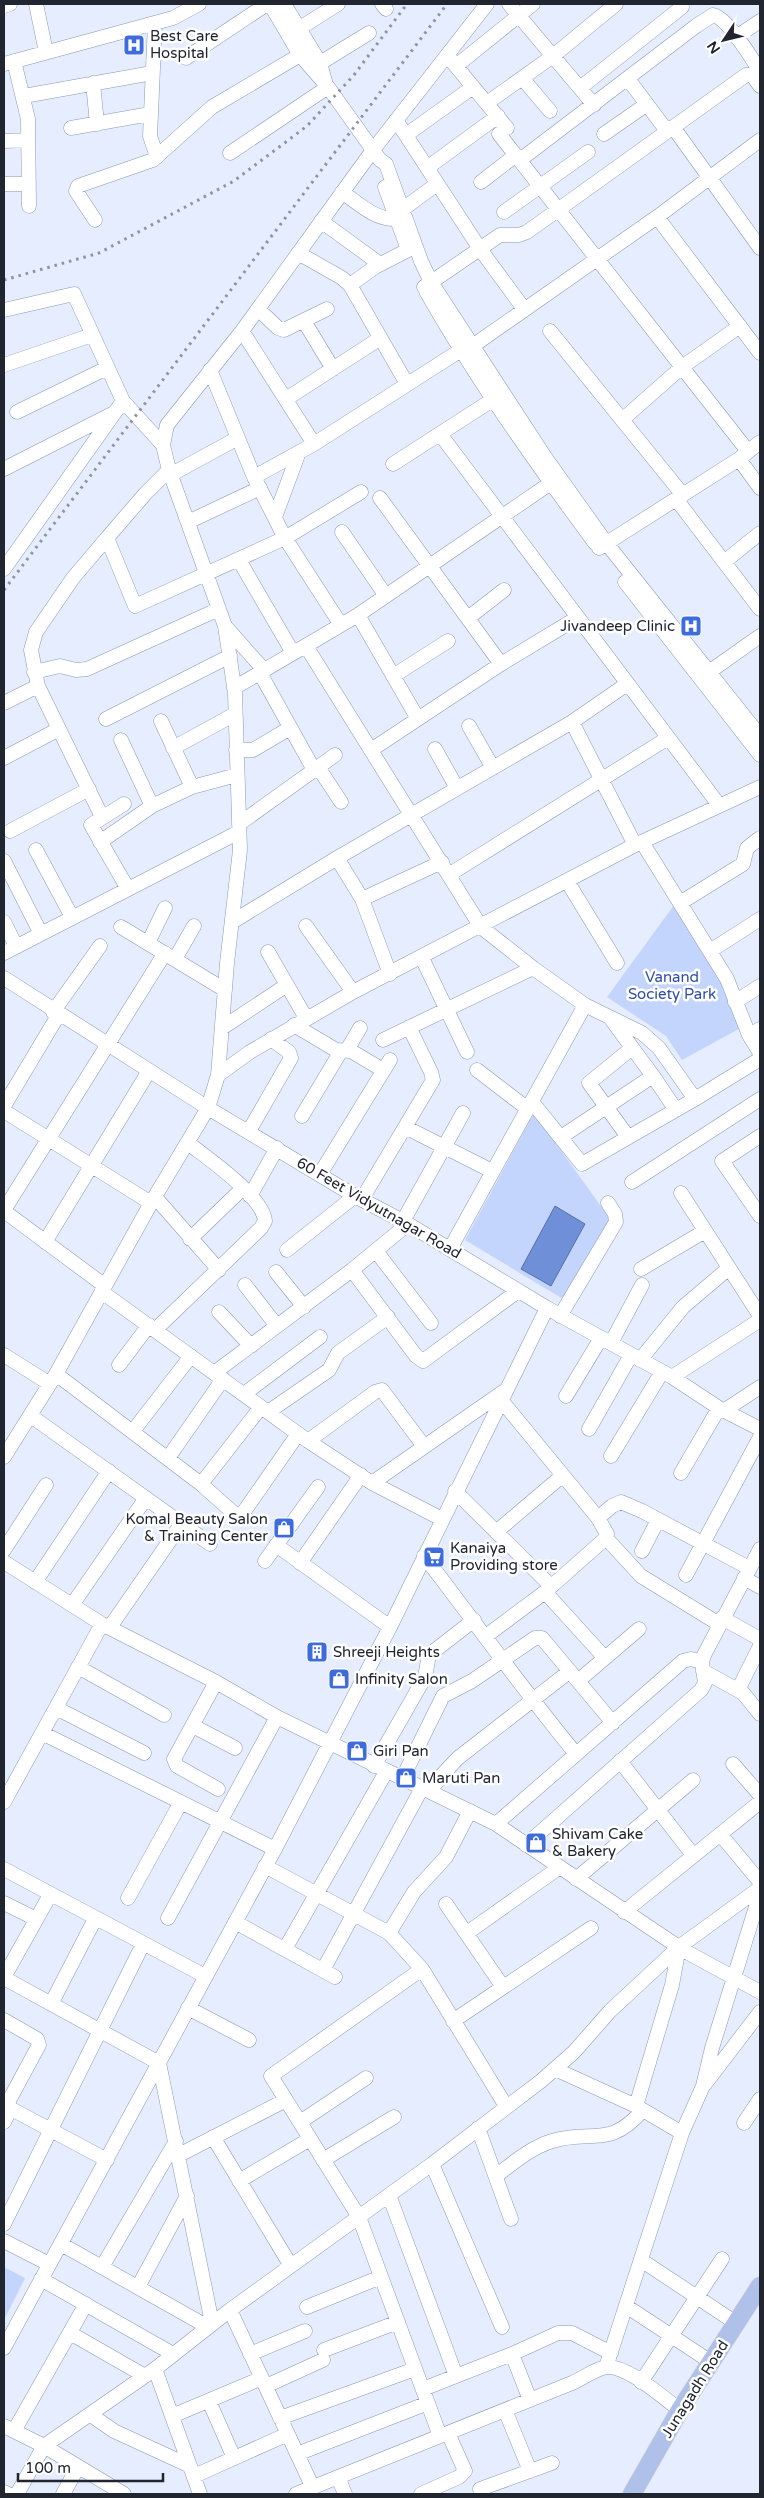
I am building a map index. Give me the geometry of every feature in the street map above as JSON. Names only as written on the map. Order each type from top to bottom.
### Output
[{"type":"main road","name":"Junagadh Road","points":[[632,2494],[680,2410],[760,2286]]},
{"type":"street","points":[[4,6],[10,4]]},
{"type":"street","points":[[36,4],[46,52]]},
{"type":"street","points":[[29,206],[28,119],[24,96],[7,62],[155,23],[180,15],[199,4]]},
{"type":"street","points":[[186,58],[269,4],[293,32],[327,86],[376,155],[378,168],[402,215],[428,285]]},
{"type":"street","points":[[284,4],[300,55],[315,66]]},
{"type":"street","points":[[293,32],[338,4]]},
{"type":"street","points":[[4,1457],[53,1379],[153,1200],[208,1108],[218,1076],[240,850],[234,688],[225,626],[170,472],[163,445],[167,425],[242,331],[342,192],[376,155],[396,120],[487,4]]},
{"type":"street","points":[[509,4],[594,105]]},
{"type":"street","points":[[456,66],[533,4]]},
{"type":"street","points":[[487,103],[553,56],[616,4]]},
{"type":"street","points":[[580,88],[680,5],[696,26]]},
{"type":"street","points":[[481,182],[594,105],[708,17],[716,16],[736,36],[759,80]]},
{"type":"street","points":[[736,36],[760,21]]},
{"type":"street","points":[[155,23],[150,136],[157,157]]},
{"type":"street","points":[[315,66],[369,33]]},
{"type":"street","points":[[95,220],[76,191],[78,186],[157,157],[212,107],[300,55]]},
{"type":"street","points":[[447,55],[498,116],[503,131],[518,158],[682,368],[743,455],[760,488]]},
{"type":"street","points":[[24,96],[152,73]]},
{"type":"street","points":[[428,285],[500,235],[523,234],[746,74],[752,75],[759,80]]},
{"type":"street","points":[[522,78],[550,111]]},
{"type":"street","points":[[628,78],[647,104],[710,178],[760,248]]},
{"type":"street","points":[[94,83],[97,124]]},
{"type":"street","points":[[230,153],[327,86]]},
{"type":"street","points":[[406,135],[473,87]]},
{"type":"street","points":[[604,134],[647,104]]},
{"type":"street","points":[[71,128],[150,114]]},
{"type":"street","points":[[427,168],[498,116]]},
{"type":"street","points":[[396,120],[480,249],[524,309]]},
{"type":"street","points":[[4,141],[28,140]]},
{"type":"street","points":[[188,522],[257,483],[299,452],[465,350],[656,217],[760,140]]},
{"type":"street","points":[[504,212],[588,152]]},
{"type":"street","points":[[4,184],[29,184]]},
{"type":"street","points":[[342,192],[376,216],[402,215],[437,184]]},
{"type":"street","points":[[402,215],[408,250],[465,350],[603,546],[664,624],[760,755]]},
{"type":"street","points":[[656,217],[760,353]]},
{"type":"street","points":[[321,221],[380,264]]},
{"type":"street","points":[[350,285],[380,264],[408,250]]},
{"type":"street","points":[[298,253],[342,278],[350,285],[379,339],[407,384]]},
{"type":"street","points":[[4,310],[74,294],[107,368],[119,407],[163,445]]},
{"type":"street","points":[[258,309],[281,329],[287,329],[328,309]]},
{"type":"street","points":[[304,321],[333,369]]},
{"type":"street","points":[[622,420],[682,368],[740,326]]},
{"type":"street","points":[[242,331],[314,444]]},
{"type":"street","points":[[550,332],[622,420],[760,609]]},
{"type":"street","points":[[4,365],[92,335]]},
{"type":"street","points":[[286,400],[379,339]]},
{"type":"street","points":[[17,412],[107,368]]},
{"type":"street","points":[[210,370],[257,483],[274,517],[285,538],[341,625]]},
{"type":"street","points":[[393,464],[499,396]]},
{"type":"street","points":[[4,469],[119,407]]},
{"type":"street","points":[[4,570],[119,407]]},
{"type":"street","points":[[440,434],[719,805]]},
{"type":"street","points":[[102,817],[38,686],[31,650],[34,636],[73,578],[145,494],[170,472],[238,438]]},
{"type":"street","points":[[603,546],[680,497],[760,442]]},
{"type":"street","points":[[274,517],[299,452]]},
{"type":"street","points":[[234,688],[358,616],[555,480]]},
{"type":"street","points":[[107,538],[135,606],[285,538],[361,492]]},
{"type":"street","points":[[380,498],[502,664]]},
{"type":"street","points":[[342,532],[386,596]]},
{"type":"street","points":[[724,562],[760,533]]},
{"type":"street","points":[[239,560],[293,654]]},
{"type":"street","points":[[468,618],[504,590]]},
{"type":"street","points":[[34,672],[60,666],[76,670],[87,670],[219,609]]},
{"type":"street","points":[[358,616],[418,719]]},
{"type":"street","points":[[371,750],[502,664],[577,618]]},
{"type":"street","points":[[664,624],[756,722],[760,736]]},
{"type":"street","points":[[225,626],[262,671],[290,728],[340,802]]},
{"type":"street","points":[[709,672],[760,636]]},
{"type":"street","points":[[393,676],[448,641]]},
{"type":"street","points":[[306,646],[481,927],[533,968],[585,1005],[642,1033],[659,1048],[695,1099]]},
{"type":"street","points":[[106,719],[230,656]]},
{"type":"street","points":[[232,922],[337,858],[572,722],[627,684]]},
{"type":"street","points":[[4,704],[38,686]]},
{"type":"street","points":[[174,748],[236,714]]},
{"type":"street","points":[[161,721],[192,787]]},
{"type":"street","points":[[572,722],[601,780],[638,844],[680,903],[727,979],[735,1002],[755,1032],[760,1053]]},
{"type":"street","points":[[469,726],[493,768]]},
{"type":"street","points":[[4,758],[59,728]]},
{"type":"street","points":[[236,750],[253,750],[290,728]]},
{"type":"street","points":[[362,899],[446,868],[601,780],[668,738]]},
{"type":"street","points":[[121,740],[152,806]]},
{"type":"street","points":[[435,749],[457,788]]},
{"type":"street","points":[[4,922],[10,949],[128,889],[239,828],[334,756]]},
{"type":"street","points":[[100,842],[152,806],[192,787],[237,775]]},
{"type":"street","points":[[218,1076],[271,1039],[353,992],[422,958],[638,844],[760,787]]},
{"type":"street","points":[[10,831],[89,789]]},
{"type":"street","points":[[124,804],[91,825],[128,889]]},
{"type":"street","points":[[680,903],[743,864],[747,848],[760,838]]},
{"type":"street","points":[[36,850],[72,918]]},
{"type":"street","points":[[337,858],[362,899],[390,974]]},
{"type":"street","points":[[4,861],[40,934]]},
{"type":"street","points":[[567,881],[617,963]]},
{"type":"street","points":[[148,944],[165,908]]},
{"type":"street","points":[[710,951],[760,919]]},
{"type":"street","points":[[194,926],[170,956],[108,1044],[4,1210],[152,1327],[303,1437],[367,1479],[442,1518]]},
{"type":"street","points":[[306,926],[353,992]]},
{"type":"street","points":[[121,927],[225,990]]},
{"type":"street","points":[[4,1106],[56,1013],[100,946]]},
{"type":"street","points":[[268,952],[287,985],[300,1021],[344,1051],[387,1065],[320,1174]]},
{"type":"street","points":[[422,958],[467,1052]]},
{"type":"street","points":[[383,1040],[533,968]]},
{"type":"street","name":"60 Feet Vidyutnagar Road","points":[[4,978],[56,1013],[208,1108],[358,1197],[406,1223],[560,1316],[667,1375],[722,1409],[760,1428]]},
{"type":"street","points":[[222,1028],[287,985]]},
{"type":"street","points":[[735,1002],[760,986]]},
{"type":"street","points":[[450,1249],[585,1005]]},
{"type":"street","points":[[609,1017],[676,1110]]},
{"type":"street","points":[[287,1250],[358,1197],[406,1127],[433,1076],[409,1027]]},
{"type":"street","points":[[302,1116],[360,1028]]},
{"type":"street","points":[[249,1132],[291,1058],[289,1052],[271,1039]]},
{"type":"street","points":[[628,1137],[589,1083],[632,1048]]},
{"type":"street","points":[[477,1070],[530,1105],[561,1137],[582,1164],[760,1059]]},
{"type":"street","points":[[45,1242],[149,1070]]},
{"type":"street","points":[[561,1137],[653,1076]]},
{"type":"street","points":[[632,1182],[760,1099]]},
{"type":"street","points":[[4,1111],[92,1166],[153,1200],[219,1270]]},
{"type":"street","points":[[168,1458],[219,1376],[251,1346],[376,1251],[406,1223],[463,1113]]},
{"type":"street","points":[[406,1127],[492,1171]]},
{"type":"street","points":[[760,1136],[722,1161],[760,1216]]},
{"type":"street","points":[[120,1365],[152,1327],[219,1270],[261,1228],[265,1221],[263,1213],[228,1173],[188,1143]]},
{"type":"street","points":[[190,1239],[246,1192],[277,1148]]},
{"type":"street","points":[[681,1193],[760,1316]]},
{"type":"street","points":[[560,1316],[616,1222],[616,1214],[608,1204]]},
{"type":"street","points":[[641,1269],[706,1231]]},
{"type":"street","points":[[376,1251],[431,1323]]},
{"type":"street","points":[[589,1429],[636,1358],[683,1307],[729,1268]]},
{"type":"street","points":[[352,1270],[417,1358],[425,1360],[518,1291]]},
{"type":"street","points":[[276,1272],[304,1307]]},
{"type":"street","points":[[566,1396],[606,1340],[642,1284]]},
{"type":"street","points":[[245,1285],[277,1326]]},
{"type":"street","points":[[4,2348],[107,2160],[204,1976],[266,1866],[390,1627],[455,1491],[547,1308]]},
{"type":"street","points":[[219,1312],[251,1346]]},
{"type":"street","points":[[202,1484],[265,1409],[329,1370],[338,1353],[388,1318]]},
{"type":"street","points":[[611,1456],[667,1375],[760,1320]]},
{"type":"street","points":[[244,1394],[320,1337]]},
{"type":"street","points":[[4,1355],[53,1379],[133,1431],[202,1484],[234,1515],[240,1515],[303,1437],[375,1392],[382,1390],[424,1445]]},
{"type":"street","points":[[133,1431],[191,1356]]},
{"type":"street","points":[[681,1473],[722,1409],[760,1387]]},
{"type":"street","points":[[300,1563],[367,1479],[502,1396]]},
{"type":"street","points":[[502,1396],[562,1476],[598,1518],[605,1530],[606,1538],[641,1576],[720,1621],[760,1639]]},
{"type":"street","points":[[31,1416],[210,1544]]},
{"type":"street","points":[[686,1575],[760,1437]]},
{"type":"street","points":[[35,1582],[108,1471]]},
{"type":"street","points":[[496,1532],[562,1476]]},
{"type":"street","points":[[4,1550],[46,1485]]},
{"type":"street","points":[[265,1561],[318,1487]]},
{"type":"street","points":[[455,1491],[496,1532],[548,1589],[605,1658]]},
{"type":"street","points":[[72,1605],[146,1498]]},
{"type":"street","points":[[598,1518],[612,1506],[621,1502],[703,1543],[747,1573],[760,1587]]},
{"type":"street","points":[[642,1551],[658,1520]]},
{"type":"street","points":[[4,1802],[78,1667],[182,1523]]},
{"type":"street","points":[[486,1636],[548,1589],[606,1538]]},
{"type":"street","points":[[276,1545],[390,1627]]},
{"type":"street","points":[[526,1845],[701,1690],[705,1683],[702,1666],[720,1621],[760,1549]]},
{"type":"street","points":[[424,1556],[486,1636],[532,1701],[576,1754]]},
{"type":"street","points":[[4,1562],[106,1626],[216,1682],[277,1717],[380,1769],[496,1824],[624,1912],[679,1947],[760,1992]]},
{"type":"street","points":[[285,1949],[317,1893],[380,1769],[425,1677],[429,1655],[474,1620]]},
{"type":"street","points":[[323,1970],[353,1914],[426,1790],[458,1758],[532,1701],[605,1658],[639,1629]]},
{"type":"street","points":[[402,1779],[443,1696],[538,1637],[542,1638],[613,1723]]},
{"type":"street","points":[[738,1690],[760,1646]]},
{"type":"street","points":[[496,1824],[683,1661],[692,1659],[738,1690],[748,1697],[760,1714]]},
{"type":"street","points":[[78,1667],[164,1715]]},
{"type":"street","points":[[216,1682],[175,1763],[218,1789]]},
{"type":"street","points":[[56,1708],[144,1753]]},
{"type":"street","points":[[168,1918],[277,1717]]},
{"type":"street","points":[[193,1726],[235,1748]]},
{"type":"street","points":[[42,1733],[274,1849]]},
{"type":"street","points":[[620,1761],[693,1855]]},
{"type":"street","points":[[733,1764],[760,1795]]},
{"type":"street","points":[[576,1879],[693,1780]]},
{"type":"street","points":[[128,1898],[181,1802]]},
{"type":"street","points":[[624,1912],[760,1802]]},
{"type":"street","points":[[389,1933],[414,1892],[446,1857],[470,1811]]},
{"type":"street","points":[[720,1834],[760,1882]]},
{"type":"street","points":[[266,1866],[389,1933],[422,1969],[506,2106]]},
{"type":"street","points":[[467,1933],[560,1867]]},
{"type":"street","points":[[4,1869],[204,1976]]},
{"type":"street","points":[[17,2494],[44,2446],[91,2415],[230,2310],[432,2164],[555,2069],[610,2011],[679,1947],[760,1888]]},
{"type":"street","points":[[606,2367],[682,2133],[703,2086],[712,2048],[760,1894]]},
{"type":"street","points":[[50,1895],[4,1978],[159,2063],[187,2196],[210,2325]]},
{"type":"street","points":[[4,1903],[36,1919]]},
{"type":"street","points":[[446,1904],[503,1987]]},
{"type":"street","points":[[51,2004],[95,1919]]},
{"type":"street","points":[[235,1922],[335,1977]]},
{"type":"street","points":[[454,2021],[591,1928]]},
{"type":"street","points":[[4,2224],[143,1944]]},
{"type":"street","points":[[496,2176],[525,2154],[551,2142],[617,2133],[631,2124],[640,2108],[672,1985],[679,1947]]},
{"type":"street","points":[[421,2494],[459,2478],[465,2471],[428,2403],[359,2217],[271,2076],[422,1969]]},
{"type":"street","points":[[188,2008],[249,2040]]},
{"type":"street","points":[[703,2086],[760,2012]]},
{"type":"street","points":[[4,2020],[37,2039],[40,2045],[7,2106],[4,2122]]},
{"type":"street","points":[[555,2069],[640,2108],[682,2133]]},
{"type":"street","points":[[300,2122],[366,2078]]},
{"type":"street","points":[[744,2123],[760,2099]]},
{"type":"street","points":[[102,2267],[177,2148],[213,2137],[286,2100]]},
{"type":"street","points":[[7,2106],[107,2160]]},
{"type":"street","points":[[323,2160],[394,2116]]},
{"type":"street","points":[[478,2128],[511,2219]]},
{"type":"street","points":[[213,2137],[291,2266]]},
{"type":"street","points":[[239,2180],[310,2138]]},
{"type":"street","points":[[432,2164],[502,2327]]},
{"type":"street","points":[[389,2195],[456,2376]]},
{"type":"street","points":[[138,2287],[187,2196]]},
{"type":"street","points":[[4,2241],[49,2264]]},
{"type":"street","points":[[61,2244],[210,2325]]},
{"type":"street","points":[[641,2382],[722,2259]]},
{"type":"street","points":[[641,2260],[736,2323]]},
{"type":"street","points":[[307,2307],[381,2277]]},
{"type":"street","points":[[41,2279],[174,2354]]},
{"type":"street","points":[[86,2304],[70,2333],[9,2429],[44,2446],[119,2493]]},
{"type":"street","points":[[626,2306],[711,2362]]},
{"type":"street","points":[[230,2310],[313,2488]]},
{"type":"street","points":[[172,2416],[264,2382],[398,2322]]},
{"type":"street","points":[[250,2354],[305,2331]]},
{"type":"street","points":[[423,2389],[565,2331],[611,2353]]},
{"type":"street","points":[[70,2333],[150,2372],[172,2416],[200,2494]]},
{"type":"street","points":[[512,2354],[530,2400]]},
{"type":"street","points":[[296,2494],[530,2400],[606,2367],[621,2369],[680,2410]]},
{"type":"street","points":[[280,2418],[415,2369]]},
{"type":"street","points":[[209,2401],[234,2458]]},
{"type":"street","points":[[297,2454],[428,2403]]},
{"type":"street","points":[[505,2410],[530,2471]]},
{"type":"street","points":[[91,2415],[114,2431],[192,2471],[234,2458],[288,2434]]},
{"type":"street","points":[[480,2489],[552,2463]]},
{"type":"street","points":[[63,2494],[78,2467]]},
{"type":"street","points":[[338,2477],[345,2494]]},
{"type":"street","points":[[4,2492],[8,2494]]},
{"type":"green space","name":"Vanand Society Park","points":[[677,901],[746,1025],[682,1060],[666,1036],[607,997]]},
{"type":"green space","points":[[534,1113],[613,1223],[568,1302],[465,1240]]},
{"type":"green space","points":[[4,2267],[25,2278],[4,2320]]},
{"type":"water","points":[[555,1206],[585,1224],[551,1286],[521,1269]]},
{"type":"railway","points":[[4,280],[99,253],[234,181],[307,126],[354,75],[407,4]]},
{"type":"railway","points":[[4,590],[447,4]]},
{"type":"place","name":"Best Care Hospital","points":[[134,45]]},
{"type":"place","name":"Jivandeep Clinic","points":[[691,626]]},
{"type":"place","name":"Komal Beauty Salon & Training Center","points":[[284,1528]]},
{"type":"place","name":"Kanaiya Providing store","points":[[434,1557]]},
{"type":"place","name":"Shreeji Heights","points":[[317,1652]]},
{"type":"place","name":"Infinity Salon","points":[[339,1679]]},
{"type":"place","name":"Giri Pan","points":[[357,1751]]},
{"type":"place","name":"Maruti Pan","points":[[406,1778]]},
{"type":"place","name":"Shivam Cake & Bakery","points":[[536,1843]]}]
